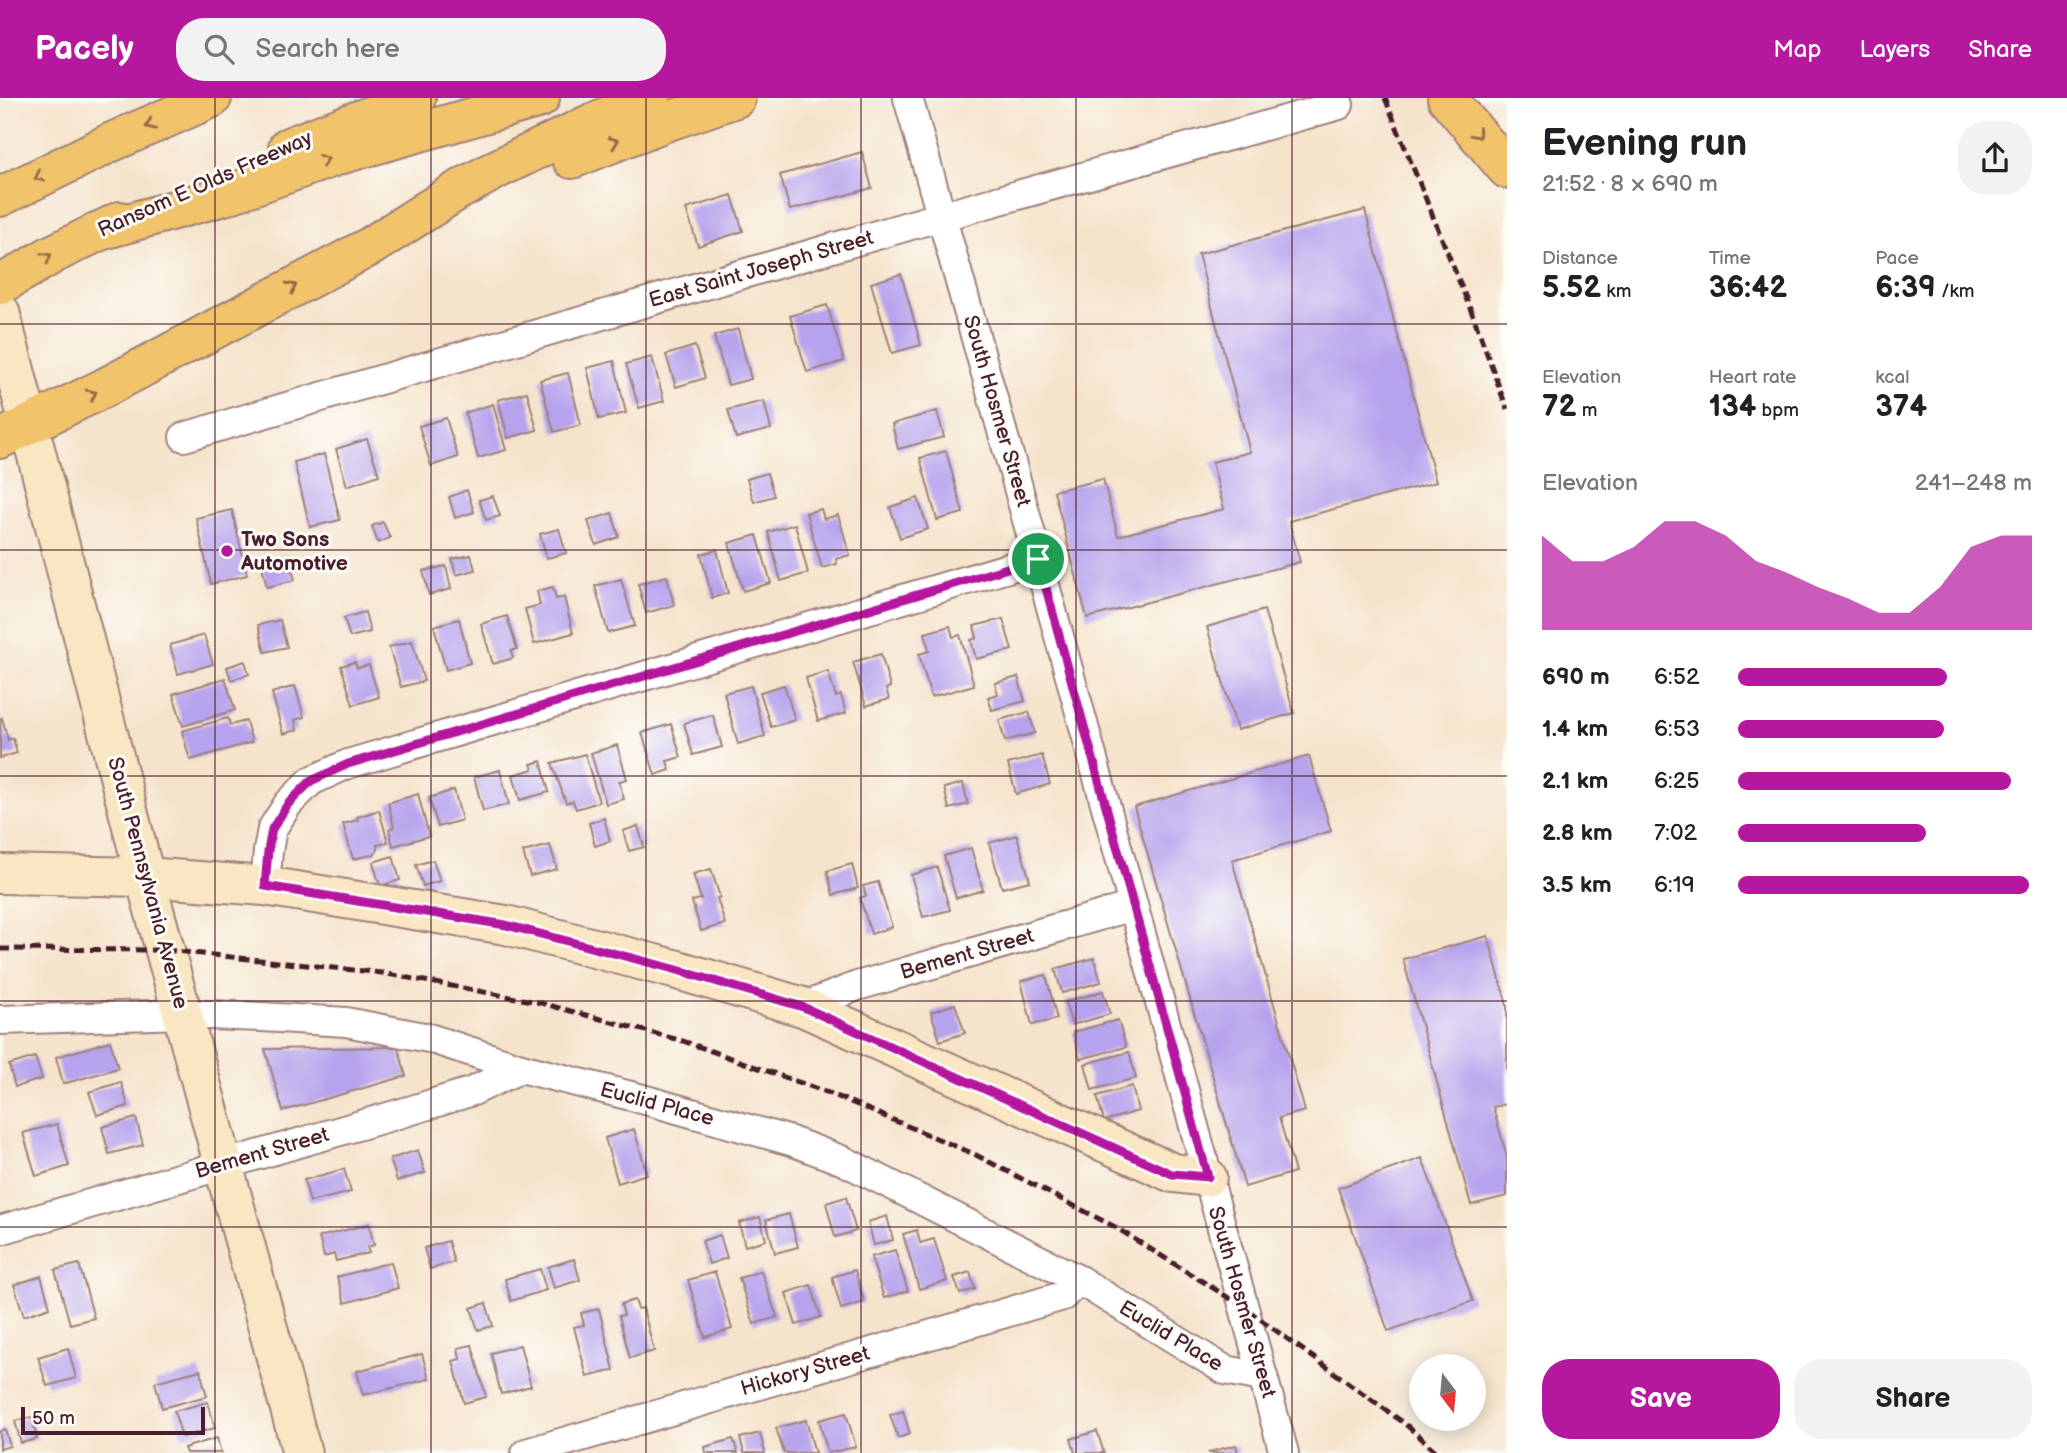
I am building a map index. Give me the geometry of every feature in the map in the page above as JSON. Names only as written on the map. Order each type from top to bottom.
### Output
[{"type":"highway","points":[[0,197],[78,158],[212,98]]},
{"type":"highway","name":"Ransom E Olds Freeway","points":[[0,285],[96,232],[269,155],[416,98]]},
{"type":"highway","points":[[96,232],[227,195],[339,155],[540,98]]},
{"type":"highway","points":[[15,431],[104,388],[371,246],[457,191],[499,168],[650,98]]},
{"type":"highway","points":[[371,246],[467,209],[591,151],[736,98]]},
{"type":"highway","points":[[1447,98],[1507,169]]},
{"type":"street","name":"South Hosmer Street","points":[[908,98],[1284,1453]]},
{"type":"street","name":"East Saint Joseph Street","points":[[184,438],[942,216],[1339,105]]},
{"type":"street","name":"South Pennsylvania Avenue","points":[[0,312],[15,431],[145,877],[302,1453]]},
{"type":"street","points":[[265,886],[272,829],[288,804],[311,781],[348,764],[1038,559]]},
{"type":"street","points":[[0,874],[145,877],[265,886],[506,925],[674,969],[803,1007],[1172,1174],[1208,1177]]},
{"type":"street","name":"Bement Street","points":[[803,1007],[857,986],[1133,906]]},
{"type":"street","name":"Euclid Place","points":[[0,1020],[183,1014],[346,1022],[429,1038],[520,1068],[635,1097],[791,1142],[844,1161],[1079,1280],[1225,1370],[1262,1377]]},
{"type":"street","name":"Bement Street","points":[[0,1230],[472,1091],[520,1068]]},
{"type":"street","name":"Hickory Street","points":[[526,1453],[1063,1296],[1079,1280]]},
{"type":"building","points":[[862,152],[872,188],[790,210],[780,175]]},
{"type":"building","points":[[732,195],[743,231],[698,246],[686,209]]},
{"type":"building","points":[[1365,210],[1436,482],[1289,521],[1300,562],[1087,618],[1054,491],[1103,479],[1118,536],[1224,509],[1212,462],[1250,452],[1198,254]]},
{"type":"building","points":[[901,274],[921,345],[892,353],[871,283]]},
{"type":"building","points":[[827,305],[844,361],[807,372],[790,316]]},
{"type":"building","points":[[738,329],[751,379],[728,385],[714,336]]},
{"type":"building","points":[[695,346],[705,378],[676,387],[666,355]]},
{"type":"building","points":[[652,357],[664,401],[639,408],[626,364]]},
{"type":"building","points":[[614,361],[626,413],[599,419],[587,368]]},
{"type":"building","points":[[568,373],[581,425],[554,432],[540,380]]},
{"type":"building","points":[[527,392],[537,430],[508,438],[498,400]]},
{"type":"building","points":[[764,401],[771,429],[736,438],[728,410]]},
{"type":"building","points":[[493,404],[506,450],[478,458],[465,413]]},
{"type":"building","points":[[937,411],[944,437],[898,449],[892,424]]},
{"type":"building","points":[[446,418],[458,457],[431,466],[419,426]]},
{"type":"building","points":[[367,439],[379,475],[347,486],[336,449]]},
{"type":"building","points":[[946,451],[963,513],[937,520],[920,458]]},
{"type":"building","points":[[324,454],[340,520],[310,527],[294,462]]},
{"type":"building","points":[[767,473],[774,496],[754,502],[747,479]]},
{"type":"building","points":[[467,490],[474,512],[455,518],[449,497]]},
{"type":"building","points":[[493,496],[500,516],[486,520],[479,500]]},
{"type":"building","points":[[918,498],[928,529],[900,538],[890,507]]},
{"type":"building","points":[[821,509],[824,519],[838,515],[850,555],[836,559],[837,564],[822,568],[806,513]]},
{"type":"building","points":[[232,510],[247,575],[211,584],[196,518]]},
{"type":"building","points":[[612,513],[619,537],[596,545],[588,521]]},
{"type":"building","points":[[383,522],[390,538],[378,543],[372,526]]},
{"type":"building","points":[[795,524],[808,573],[781,581],[768,532]]},
{"type":"building","points":[[559,529],[566,553],[547,558],[540,534]]},
{"type":"building","points":[[757,535],[771,583],[743,591],[729,543]]},
{"type":"building","points":[[717,550],[728,593],[712,598],[701,554]]},
{"type":"building","points":[[288,555],[295,580],[267,587],[261,562]]},
{"type":"building","points":[[471,555],[475,570],[456,575],[452,559]]},
{"type":"building","points":[[446,566],[451,589],[429,595],[423,571]]},
{"type":"building","points":[[667,576],[674,605],[646,613],[638,584]]},
{"type":"building","points":[[621,579],[635,626],[608,633],[595,586]]},
{"type":"building","points":[[553,587],[556,599],[564,597],[573,633],[534,644],[525,609],[540,605],[537,591]]},
{"type":"building","points":[[1264,610],[1294,713],[1237,730],[1207,627]]},
{"type":"building","points":[[365,612],[370,632],[350,637],[344,618]]},
{"type":"building","points":[[507,616],[517,649],[511,651],[513,658],[493,664],[481,624]]},
{"type":"building","points":[[459,619],[470,663],[446,670],[434,626]]},
{"type":"building","points":[[1003,619],[1012,650],[976,659],[971,640],[977,638],[974,626]]},
{"type":"building","points":[[280,620],[287,647],[265,652],[258,625]]},
{"type":"building","points":[[950,626],[953,637],[960,635],[974,685],[931,697],[919,654],[929,651],[925,633]]},
{"type":"building","points":[[204,635],[213,664],[178,674],[170,645]]},
{"type":"building","points":[[412,641],[424,681],[401,687],[389,647]]},
{"type":"building","points":[[881,654],[890,687],[886,689],[889,699],[866,706],[853,662]]},
{"type":"building","points":[[245,661],[249,674],[231,680],[227,667]]},
{"type":"building","points":[[355,662],[357,668],[369,665],[379,697],[353,705],[341,666]]},
{"type":"building","points":[[828,671],[836,697],[841,695],[846,713],[818,721],[806,678]]},
{"type":"building","points":[[1018,677],[1025,701],[992,710],[988,697],[998,694],[995,683]]},
{"type":"building","points":[[225,678],[235,710],[183,726],[173,694]]},
{"type":"building","points":[[784,685],[795,720],[771,727],[760,692]]},
{"type":"building","points":[[295,686],[304,717],[295,720],[297,730],[283,734],[272,693]]},
{"type":"building","points":[[751,686],[765,736],[738,744],[724,693]]},
{"type":"building","points":[[1029,712],[1035,733],[1005,741],[999,720]]},
{"type":"building","points":[[713,715],[722,747],[693,755],[684,723]]},
{"type":"building","points":[[2,718],[8,740],[13,738],[17,753],[0,758],[0,719]]},
{"type":"building","points":[[228,718],[230,725],[246,721],[252,742],[190,760],[182,731]]},
{"type":"building","points":[[671,724],[681,757],[667,761],[670,770],[655,775],[642,733]]},
{"type":"building","points":[[617,745],[627,779],[619,781],[624,799],[606,804],[591,753]]},
{"type":"building","points":[[585,754],[599,802],[576,809],[573,801],[566,803],[552,763]]},
{"type":"building","points":[[1042,755],[1050,784],[1016,794],[1008,764]]},
{"type":"building","points":[[1309,756],[1331,831],[1232,860],[1305,1111],[1279,1118],[1295,1172],[1245,1187],[1134,807]]},
{"type":"building","points":[[541,761],[549,792],[520,800],[513,775],[533,769],[531,764]]},
{"type":"building","points":[[500,770],[509,804],[483,811],[474,777]]},
{"type":"building","points":[[963,783],[968,804],[949,809],[944,788]]},
{"type":"building","points":[[454,790],[462,820],[438,827],[429,798]]},
{"type":"building","points":[[418,794],[429,836],[393,846],[389,829],[394,827],[388,803]]},
{"type":"building","points":[[379,810],[388,842],[377,845],[375,854],[353,859],[343,824]]},
{"type":"building","points":[[604,818],[610,841],[595,846],[589,823]]},
{"type":"building","points":[[638,826],[644,847],[629,851],[623,831]]},
{"type":"building","points":[[1017,835],[1030,881],[1002,888],[989,843]]},
{"type":"building","points":[[550,845],[557,869],[530,876],[523,852]]},
{"type":"building","points":[[971,848],[983,890],[956,898],[944,856]]},
{"type":"building","points":[[393,856],[400,880],[380,886],[373,862]]},
{"type":"building","points":[[433,860],[440,881],[423,886],[416,865]]},
{"type":"building","points":[[852,864],[858,888],[833,895],[827,871]]},
{"type":"building","points":[[937,867],[950,910],[923,917],[911,875]]},
{"type":"building","points":[[711,869],[725,924],[701,931],[692,901],[701,899],[693,874]]},
{"type":"building","points":[[878,882],[892,927],[871,934],[860,898],[866,896],[863,886]]},
{"type":"building","points":[[1488,936],[1507,1005],[1507,1104],[1493,1107],[1507,1157],[1507,1196],[1471,1205],[1403,959]]},
{"type":"building","points":[[1094,958],[1101,982],[1062,993],[1055,969]]},
{"type":"building","points":[[1046,975],[1057,1019],[1032,1025],[1021,981]]},
{"type":"building","points":[[1103,991],[1110,1014],[1072,1025],[1065,1002]]},
{"type":"building","points":[[955,1004],[965,1033],[940,1041],[931,1012]]},
{"type":"building","points":[[1118,1020],[1126,1047],[1080,1059],[1073,1032]]},
{"type":"building","points":[[110,1041],[118,1068],[63,1084],[56,1057]]},
{"type":"building","points":[[398,1047],[406,1076],[283,1111],[265,1049]]},
{"type":"building","points":[[1129,1052],[1136,1078],[1092,1090],[1085,1064]]},
{"type":"building","points":[[35,1057],[42,1079],[15,1087],[9,1065]]},
{"type":"building","points":[[121,1082],[128,1106],[97,1115],[89,1092]]},
{"type":"building","points":[[1132,1086],[1138,1111],[1104,1121],[1097,1096]]},
{"type":"building","points":[[136,1118],[143,1145],[109,1154],[102,1127]]},
{"type":"building","points":[[57,1124],[69,1166],[36,1176],[23,1133]]},
{"type":"building","points":[[634,1129],[647,1174],[618,1183],[605,1138]]},
{"type":"building","points":[[418,1150],[425,1173],[397,1181],[390,1159]]},
{"type":"building","points":[[1422,1158],[1473,1301],[1388,1331],[1338,1188]]},
{"type":"building","points":[[344,1169],[351,1192],[310,1202],[304,1180]]},
{"type":"building","points":[[846,1197],[856,1231],[835,1237],[826,1203]]},
{"type":"building","points":[[789,1214],[798,1247],[775,1253],[766,1220]]},
{"type":"building","points":[[887,1216],[893,1240],[874,1245],[868,1222]]},
{"type":"building","points":[[760,1217],[766,1240],[745,1246],[739,1223]]},
{"type":"building","points":[[369,1224],[374,1245],[367,1247],[369,1253],[336,1261],[334,1254],[324,1257],[319,1237]]},
{"type":"building","points":[[917,1230],[920,1243],[934,1239],[947,1281],[919,1289],[903,1234]]},
{"type":"building","points":[[720,1235],[727,1258],[709,1264],[702,1241]]},
{"type":"building","points":[[448,1241],[454,1262],[430,1269],[424,1248]]},
{"type":"building","points":[[895,1250],[908,1291],[884,1298],[871,1257]]},
{"type":"building","points":[[574,1259],[580,1280],[554,1288],[548,1267]]},
{"type":"building","points":[[391,1262],[398,1288],[345,1303],[337,1277]]},
{"type":"building","points":[[79,1264],[94,1318],[70,1324],[55,1270]]},
{"type":"building","points":[[540,1269],[546,1290],[511,1301],[505,1279]]},
{"type":"building","points":[[855,1270],[864,1302],[841,1309],[832,1277]]},
{"type":"building","points":[[761,1271],[777,1317],[754,1324],[739,1278]]},
{"type":"building","points":[[715,1272],[732,1329],[705,1337],[688,1280]]},
{"type":"building","points":[[970,1272],[975,1289],[960,1294],[954,1277]]},
{"type":"building","points":[[41,1276],[50,1307],[24,1316],[14,1285]]},
{"type":"building","points":[[811,1285],[821,1317],[796,1325],[786,1293]]},
{"type":"building","points":[[635,1300],[638,1309],[643,1308],[654,1351],[630,1358],[619,1316],[624,1315],[621,1304]]},
{"type":"building","points":[[486,1303],[493,1326],[478,1330],[471,1308]]},
{"type":"building","points":[[599,1309],[614,1370],[587,1377],[574,1327],[584,1325],[581,1313]]},
{"type":"building","points":[[472,1345],[486,1397],[464,1403],[453,1361],[460,1359],[458,1348]]},
{"type":"building","points":[[520,1345],[531,1386],[501,1394],[491,1353]]},
{"type":"building","points":[[68,1348],[76,1378],[47,1386],[38,1357]]},
{"type":"building","points":[[422,1354],[429,1379],[363,1395],[357,1371]]},
{"type":"building","points":[[200,1370],[207,1396],[162,1408],[155,1382]]},
{"type":"building","points":[[208,1402],[215,1428],[182,1437],[174,1411]]},
{"type":"building","points":[[903,1411],[910,1434],[898,1438],[890,1415]]},
{"type":"building","points":[[846,1413],[856,1447],[828,1453],[819,1420]]},
{"type":"building","points":[[32,1417],[37,1439],[21,1443],[15,1421]]},
{"type":"building","points":[[806,1420],[815,1453],[784,1453],[776,1428]]},
{"type":"building","points":[[5,1429],[10,1446],[0,1449],[0,1431]]},
{"type":"building","points":[[1097,1431],[1104,1453],[1075,1453],[1071,1439]]},
{"type":"building","points":[[760,1433],[765,1453],[744,1453],[740,1438]]},
{"type":"building","points":[[217,1438],[221,1453],[186,1453],[184,1448]]},
{"type":"building","points":[[733,1439],[738,1453],[706,1453],[705,1447]]},
{"type":"building","points":[[1236,1445],[1238,1453],[1209,1453],[1209,1452]]},
{"type":"railway","points":[[1385,98],[1474,318],[1507,409]]},
{"type":"railway","points":[[0,949],[165,950],[382,973],[537,1002],[683,1041],[829,1093],[974,1154],[1115,1227],[1242,1306],[1404,1423],[1438,1453]]},
{"type":"place","name":"Two Sons Automotive","points":[[227,551]]},
{"type":"route","points":[[1038,559],[1208,1177],[1172,1174],[803,1007],[674,969],[506,925],[265,886],[272,829],[288,804],[311,781],[348,764],[1038,559]]}]
